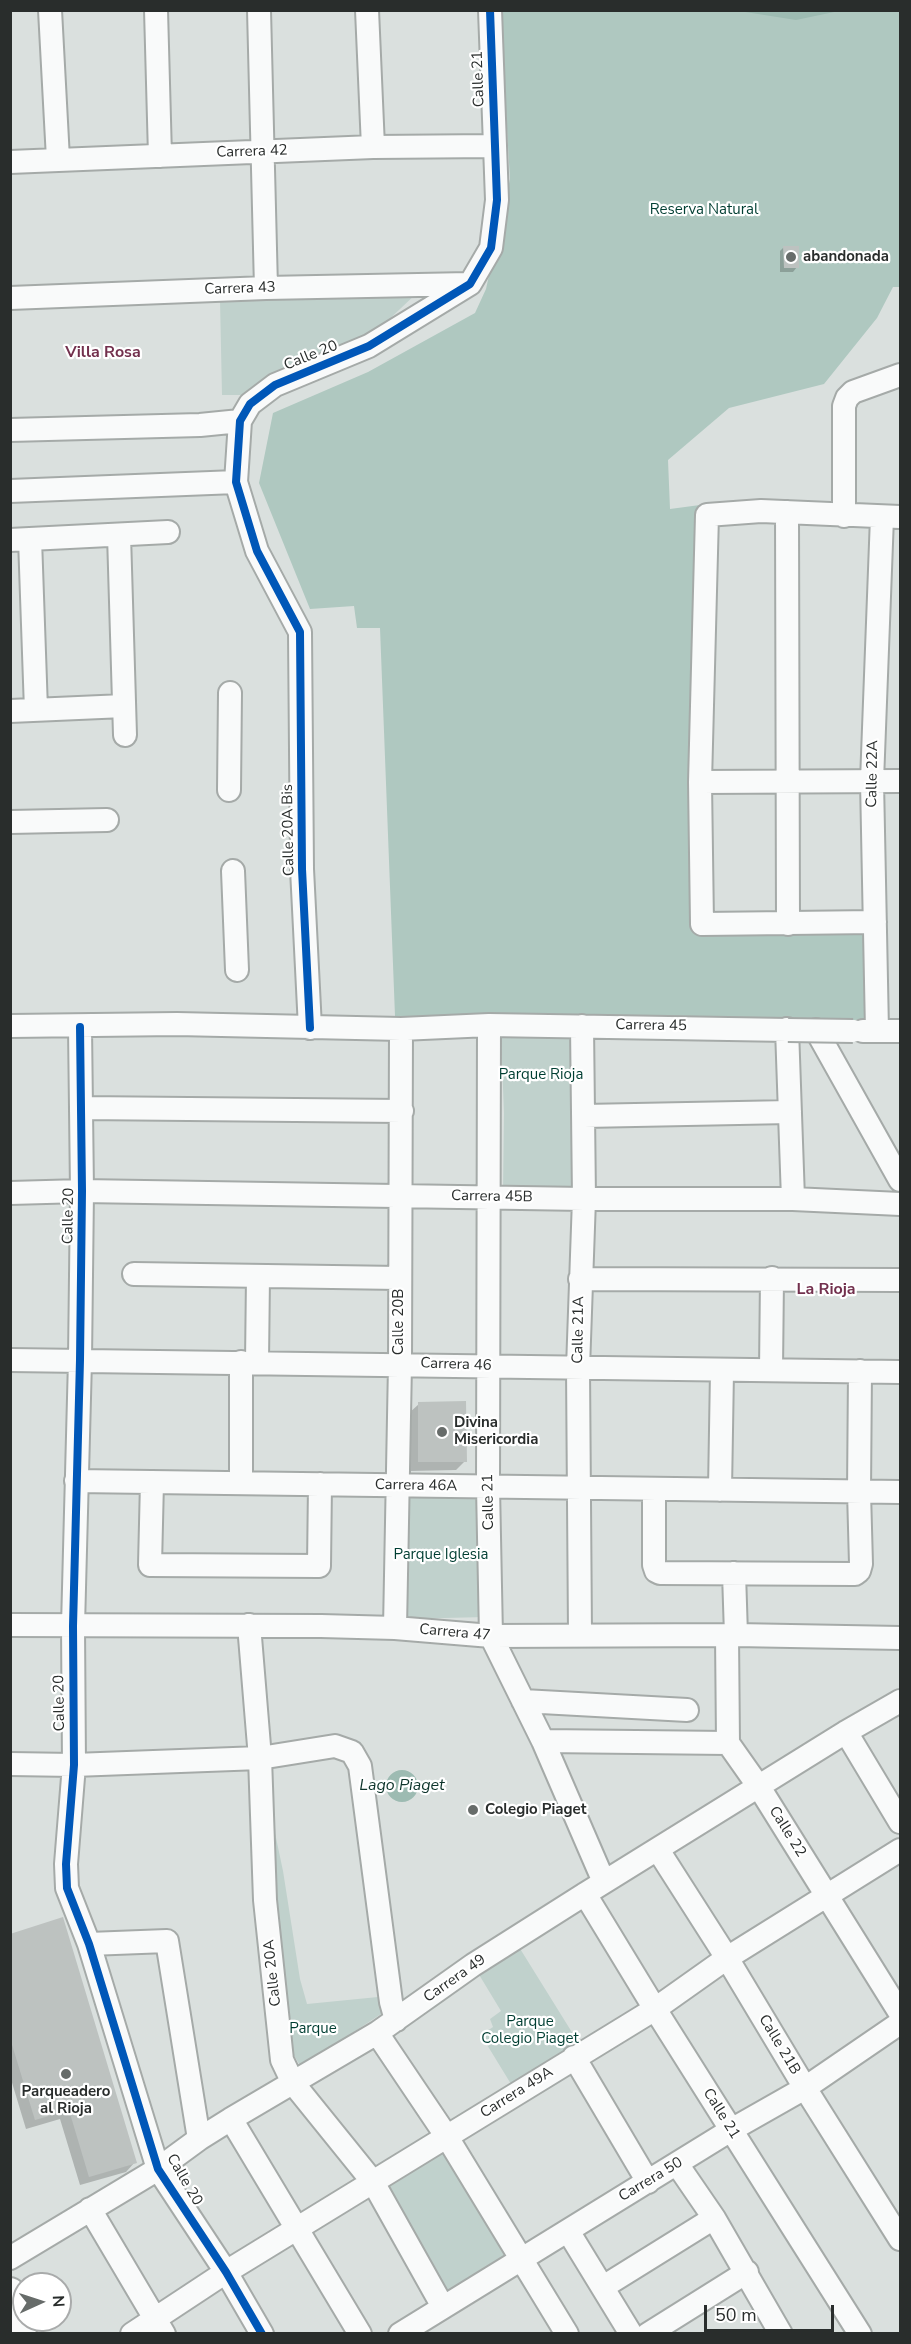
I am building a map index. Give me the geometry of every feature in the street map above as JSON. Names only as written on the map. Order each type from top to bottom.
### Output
[{"type":"main road","points":[[10,2292],[22,2334]]},
{"type":"street","points":[[50,10],[58,159]]},
{"type":"street","points":[[156,10],[160,156]]},
{"type":"street","points":[[259,10],[266,288]]},
{"type":"street","points":[[368,10],[373,147]]},
{"type":"street","name":"Calle 21","points":[[490,10],[494,146]]},
{"type":"street","name":"Carrera 42","points":[[10,162],[373,147],[494,146]]},
{"type":"street","name":"Calle 20","points":[[240,422],[250,404],[275,385],[369,346],[470,284],[491,248],[497,200],[494,146]]},
{"type":"street","name":"Carrera 43","points":[[10,298],[266,288],[470,284]]},
{"type":"street","points":[[844,516],[844,406],[847,398],[853,392],[900,375]]},
{"type":"street","points":[[10,430],[240,422],[236,482],[10,491]]},
{"type":"street","name":"Calle 20A Bis","points":[[236,482],[257,551],[300,632],[302,869],[310,1028]]},
{"type":"street","points":[[875,922],[702,924],[700,782],[707,515],[761,511],[891,517]]},
{"type":"street","points":[[787,512],[788,924]]},
{"type":"street","name":"Calle 22A","points":[[878,1031],[872,782],[891,517]]},
{"type":"street","points":[[36,710],[20,539],[168,532]]},
{"type":"street","points":[[119,535],[125,735]]},
{"type":"street","points":[[230,693],[230,790]]},
{"type":"street","points":[[10,711],[124,706]]},
{"type":"street","points":[[700,782],[900,782]]},
{"type":"street","points":[[10,822],[107,820]]},
{"type":"street","points":[[233,871],[237,970]]},
{"type":"street","name":"Carrera 45","points":[[10,1026],[177,1024],[395,1029],[489,1025],[900,1031]]},
{"type":"street","name":"Calle 21","points":[[489,1025],[488,1487],[491,1636],[543,1741],[594,1888],[655,2009],[860,2334]]},
{"type":"street","name":"Calle 20","points":[[80,1026],[82,1191],[73,1626],[74,1765],[66,1864],[67,1888],[89,1944],[158,2169],[226,2272],[262,2334]]},
{"type":"street","name":"Calle 21A","points":[[580,1634],[578,1368],[584,1199],[582,1026]]},
{"type":"street","name":"Calle 20B","points":[[395,1029],[402,1111],[395,1628]]},
{"type":"street","points":[[788,1029],[793,1199]]},
{"type":"street","points":[[816,1030],[900,1180]]},
{"type":"street","points":[[82,1108],[402,1111]]},
{"type":"street","points":[[584,1116],[790,1112]]},
{"type":"street","name":"Carrera 45B","points":[[10,1193],[82,1191],[584,1199],[793,1199],[900,1204]]},
{"type":"street","points":[[134,1274],[399,1278]]},
{"type":"street","points":[[241,1483],[249,1362],[258,1276]]},
{"type":"street","points":[[771,1370],[772,1278]]},
{"type":"street","points":[[580,1279],[900,1280]]},
{"type":"street","name":"Carrera 46","points":[[10,1360],[900,1372]]},
{"type":"street","points":[[720,1490],[722,1371]]},
{"type":"street","points":[[654,1489],[654,1565],[656,1571],[660,1573],[855,1574],[859,1571],[861,1564],[860,1371]]},
{"type":"street","name":"Carrera 46A","points":[[76,1481],[900,1492]]},
{"type":"street","points":[[152,1482],[150,1565],[319,1566],[320,1484]]},
{"type":"street","points":[[543,1741],[728,1743],[734,1574]]},
{"type":"street","name":"Carrera 47","points":[[10,1625],[249,1625],[395,1628],[491,1636],[580,1634],[900,1638]]},
{"type":"street","name":"Calle 20A","points":[[249,1625],[260,1758],[265,1900],[282,2060],[293,2083],[373,2182],[443,2307]]},
{"type":"street","points":[[523,1701],[687,1710]]},
{"type":"street","name":"Carrera 49","points":[[10,2258],[158,2169],[231,2119],[377,2033],[473,1965],[594,1888],[900,1701]]},
{"type":"street","points":[[846,1732],[900,1822]]},
{"type":"street","name":"Calle 22","points":[[728,1743],[759,1787],[900,2013]]},
{"type":"street","points":[[10,1764],[74,1765],[260,1758],[335,1746],[352,1752],[360,1766],[391,2002],[396,2020]]},
{"type":"street","name":"Calle 21B","points":[[658,1850],[900,2239]]},
{"type":"street","name":"Carrera 49A","points":[[132,2334],[160,2326],[226,2272],[655,2009],[727,1958],[900,1850]]},
{"type":"street","points":[[89,1944],[167,1941],[199,2139]]},
{"type":"street","name":"Carrera 50","points":[[400,2334],[424,2328],[443,2307],[731,2130],[805,2088],[900,2023]]},
{"type":"street","points":[[377,2033],[447,2137],[567,2334]]},
{"type":"street","points":[[574,2057],[648,2182]]},
{"type":"street","points":[[231,2119],[360,2334]]},
{"type":"street","points":[[677,2164],[714,2218],[782,2334]]},
{"type":"street","points":[[90,2208],[160,2326]]},
{"type":"street","points":[[603,2288],[714,2218]]},
{"type":"street","points":[[568,2231],[631,2334]]},
{"type":"street","points":[[648,2334],[747,2272]]},
{"type":"green space","name":"Reserva Natural","points":[[500,11],[900,11],[900,287],[893,287],[877,318],[824,384],[729,408],[668,460],[670,509],[700,505],[695,935],[863,933],[867,1020],[395,1016],[380,628],[357,628],[354,606],[310,609],[259,483],[273,413],[368,372],[475,313],[486,289],[510,179]]},
{"type":"green space","points":[[418,292],[381,327],[347,346],[247,395],[222,395],[220,300]]},
{"type":"green space","name":"Parque Rioja","points":[[577,1036],[581,1191],[503,1191],[504,1113],[501,1038]]},
{"type":"green space","name":"Parque Iglesia","points":[[399,1493],[480,1493],[486,1617],[402,1619]]},
{"type":"green space","name":"Parque","points":[[263,1776],[283,1871],[300,1979],[307,2004],[378,1997],[384,2012],[301,2067],[290,2049]]},
{"type":"green space","name":"Parque Colegio Piaget","points":[[519,1947],[578,2042],[511,2084],[481,2035],[493,2027],[490,2019],[501,2011],[478,1973]]},
{"type":"green space","points":[[447,2145],[514,2254],[443,2299],[380,2185]]},
{"type":"water","points":[[739,11],[839,11],[796,20]]},
{"type":"water","name":"Lago Piaget","points":[[402,1770],[414,1774],[418,1786],[414,1798],[402,1802],[390,1798],[386,1786],[390,1774]]},
{"type":"building","name":"abandonada","points":[[783,246],[799,246],[799,268],[784,268]]},
{"type":"building","name":"Divina Misericordia","points":[[466,1401],[467,1462],[418,1462],[418,1402]]},
{"type":"building","name":"Parqueadero al Rioja","points":[[63,1917],[137,2163],[89,2177],[69,2110],[35,2120],[10,2038],[10,1934]]},
{"type":"cycle path","points":[[310,1028],[302,869],[300,632],[257,551],[236,482],[240,421],[250,404],[275,385],[369,346],[470,284],[491,248],[497,200],[490,10]]},
{"type":"cycle path","points":[[80,1027],[82,1191],[73,1626],[74,1765],[66,1864],[67,1888],[89,1944],[158,2169],[226,2272],[262,2334]]},
{"type":"place","name":"abandonada","points":[[791,257]]},
{"type":"place","name":"Divina Misericordia","points":[[442,1432]]},
{"type":"place","name":"Colegio Piaget","points":[[473,1810]]},
{"type":"place","name":"Parqueadero al Rioja","points":[[66,2074]]},
{"type":"district","name":"Villa Rosa","points":[[103,353]]},
{"type":"district","name":"La Rioja","points":[[826,1290]]}]
